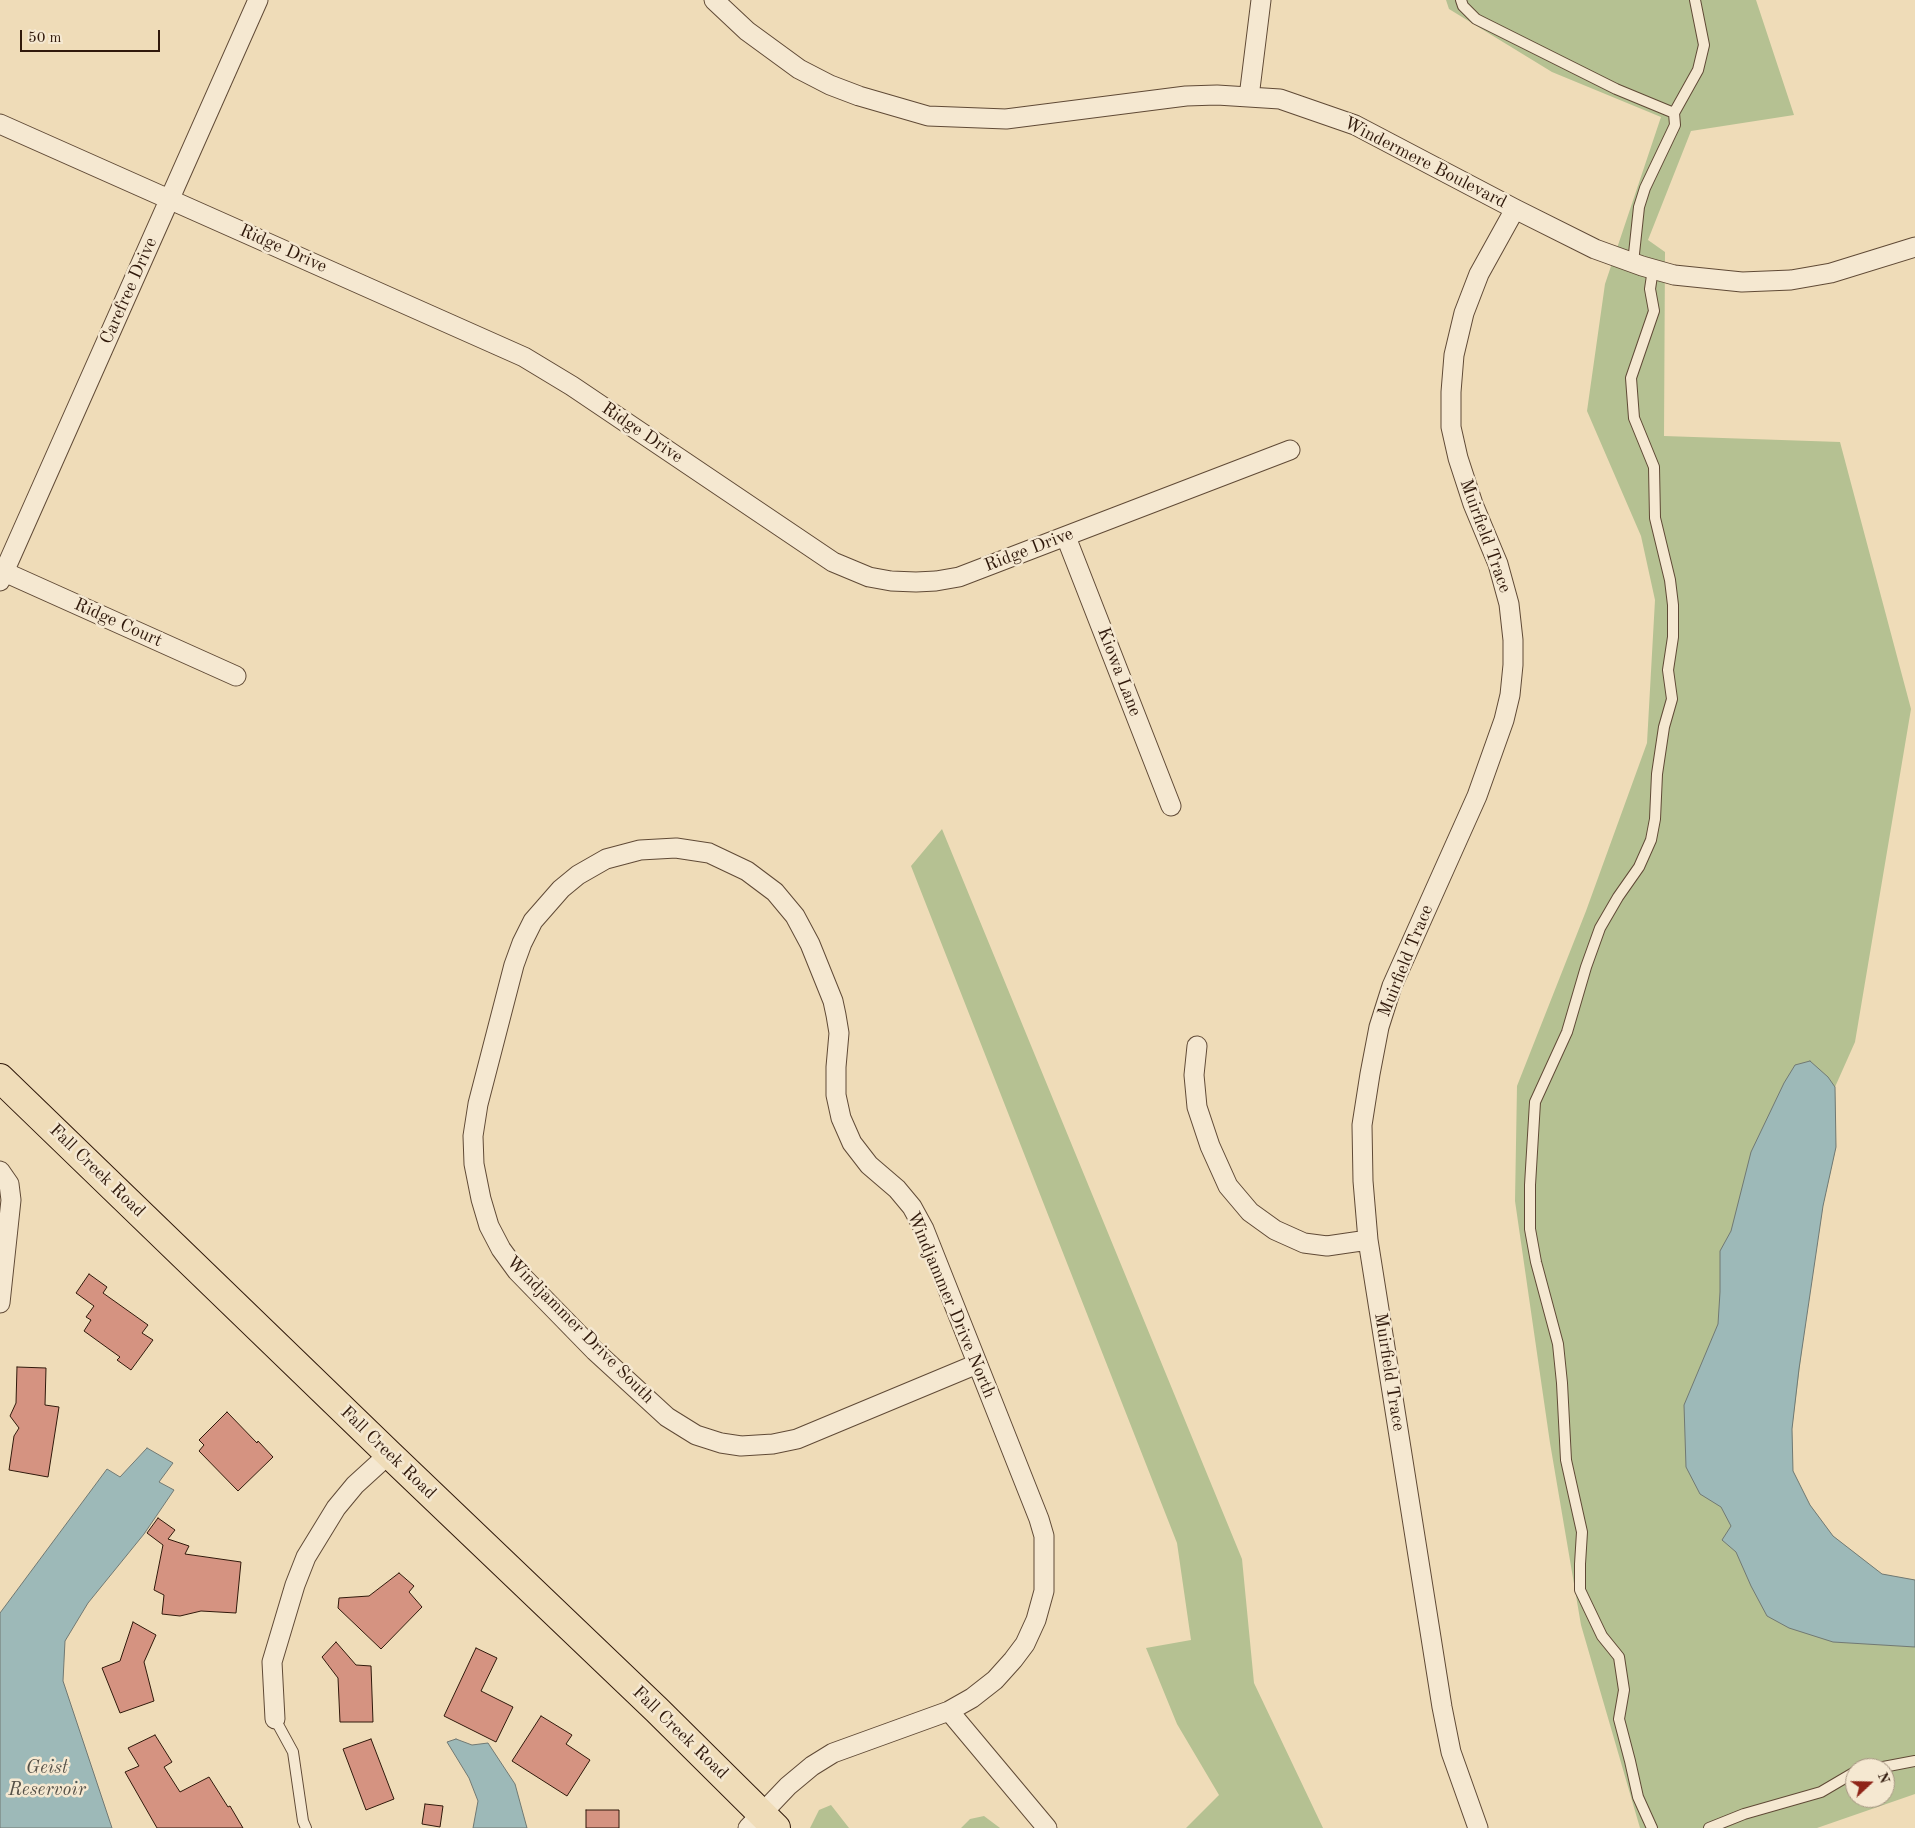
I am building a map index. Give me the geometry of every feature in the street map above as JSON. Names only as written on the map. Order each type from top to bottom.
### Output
[{"type":"main road","name":"Fall Creek Road","points":[[0,1078],[657,1710],[762,1823]]},
{"type":"street","name":"Carefree Drive","points":[[1,574],[258,0]]},
{"type":"street","name":"Windermere Boulevard","points":[[714,0],[747,31],[799,69],[830,85],[859,96],[928,116],[1006,119],[1186,96],[1249,96],[1280,99],[1355,125],[1595,249],[1674,275],[1742,282],[1791,280],[1831,274],[1915,248]]},
{"type":"street","points":[[1249,96],[1261,0]]},
{"type":"street","name":"Ridge Drive","points":[[0,124],[524,357],[572,386],[834,562],[850,570],[891,581],[936,581],[958,577],[1290,450]]},
{"type":"street","name":"Muirfield Trace","points":[[1478,1828],[1451,1752],[1442,1707],[1368,1240],[1363,1181],[1362,1125],[1379,1027],[1392,986],[1477,796],[1504,720],[1510,695],[1513,640],[1509,604],[1498,564],[1473,504],[1458,458],[1451,427],[1451,392],[1454,355],[1464,313],[1479,274],[1515,209]]},
{"type":"street","name":"Kiowa Lane","points":[[1066,537],[1172,806]]},
{"type":"street","name":"Ridge Court","points":[[1,574],[236,676]]},
{"type":"street","name":"Windjammer Drive North","points":[[534,921],[550,900],[578,874],[606,859],[640,850],[676,848],[709,853],[747,871],[775,892],[795,916],[810,944],[833,1001],[839,1033],[836,1095],[841,1118],[852,1143],[869,1164],[897,1189],[912,1207],[924,1229],[1039,1519],[1044,1536],[1044,1590],[1036,1620],[1025,1644],[1014,1660],[972,1698],[949,1712],[833,1753],[812,1766],[788,1786],[762,1823]]},
{"type":"street","name":"Windjammer Drive South","points":[[534,921],[522,942],[514,965],[478,1104],[473,1136],[474,1164],[489,1226],[501,1249],[517,1271],[595,1351],[667,1417],[696,1435],[741,1446],[774,1444],[797,1439],[977,1364]]},
{"type":"street","points":[[1197,1046],[1194,1075],[1197,1107],[1210,1146],[1228,1186],[1250,1212],[1275,1230],[1304,1243],[1327,1246],[1368,1240]]},
{"type":"street","points":[[0,1170],[8,1184],[11,1200],[0,1303]]},
{"type":"street","points":[[275,1719],[272,1662],[302,1567],[321,1531],[336,1508],[356,1485],[389,1454]]},
{"type":"street","points":[[949,1712],[1047,1828]]},
{"type":"lane","points":[[1461,0],[1463,6],[1476,19],[1616,89],[1674,113]]},
{"type":"lane","points":[[1633,263],[1639,207],[1675,125],[1674,113],[1698,70],[1704,46],[1695,0]]},
{"type":"lane","points":[[1652,1828],[1638,1797],[1619,1719],[1624,1690],[1619,1657],[1602,1636],[1580,1590],[1582,1532],[1566,1460],[1558,1344],[1536,1262],[1530,1229],[1530,1185],[1535,1102],[1567,1032],[1586,967],[1600,928],[1639,866],[1651,840],[1655,819],[1657,774],[1664,727],[1672,699],[1668,670],[1673,636],[1673,605],[1670,580],[1655,518],[1654,468],[1634,418],[1631,378],[1654,311],[1650,289],[1653,269]]},
{"type":"lane","points":[[275,1719],[293,1752],[303,1821],[306,1828]]},
{"type":"lane","points":[[1895,1765],[1915,1761]]},
{"type":"lane","points":[[1709,1828],[1744,1814],[1821,1792],[1845,1778]]},
{"type":"green space","points":[[1446,0],[1756,0],[1794,115],[1691,131],[1648,240],[1665,252],[1664,436],[1840,442],[1911,709],[1855,1042],[1835,1087],[1836,1147],[1823,1206],[1810,1285],[1792,1429],[1793,1471],[1810,1505],[1833,1536],[1882,1574],[1915,1580],[1915,1794],[1895,1801],[1895,1758],[1845,1758],[1845,1808],[1875,1808],[1817,1828],[1640,1828],[1581,1625],[1550,1443],[1515,1201],[1517,1086],[1586,911],[1647,743],[1655,600],[1641,536],[1587,411],[1605,284],[1661,117],[1552,72],[1449,9]]},
{"type":"green space","points":[[942,829],[1242,1559],[1254,1683],[1323,1828],[1186,1828],[1219,1795],[1177,1724],[1146,1648],[1191,1640],[1177,1543],[911,866]]},
{"type":"green space","points":[[831,1805],[849,1828],[810,1828],[819,1810]]},
{"type":"green space","points":[[984,1816],[1000,1828],[961,1828],[970,1819]]},
{"type":"water","points":[[1810,1061],[1828,1077],[1835,1087],[1836,1147],[1823,1206],[1799,1369],[1792,1429],[1793,1471],[1810,1505],[1833,1536],[1882,1574],[1915,1580],[1915,1647],[1833,1642],[1789,1628],[1767,1616],[1736,1552],[1722,1540],[1731,1526],[1721,1507],[1700,1494],[1686,1467],[1684,1405],[1718,1324],[1720,1251],[1731,1231],[1751,1152],[1784,1083],[1795,1065]]},
{"type":"water","name":"Geist Reservoir","points":[[147,1448],[173,1463],[159,1482],[174,1490],[144,1534],[88,1603],[65,1641],[63,1681],[112,1828],[0,1828],[0,1613],[107,1469],[120,1477]]},
{"type":"water","points":[[456,1739],[472,1745],[488,1743],[515,1784],[527,1828],[473,1828],[478,1801],[469,1778],[447,1742]]},
{"type":"building","points":[[89,1274],[107,1287],[103,1293],[148,1325],[142,1333],[153,1340],[131,1370],[117,1360],[120,1357],[84,1331],[91,1320],[86,1317],[94,1306],[76,1293]]},
{"type":"building","points":[[17,1367],[46,1368],[45,1405],[59,1407],[48,1477],[9,1470],[14,1436],[19,1428],[10,1416],[16,1403]]},
{"type":"building","points":[[227,1412],[273,1457],[238,1491],[199,1451],[204,1445],[199,1440]]},
{"type":"building","points":[[158,1518],[175,1530],[168,1539],[189,1546],[185,1554],[241,1562],[236,1613],[201,1611],[180,1616],[162,1614],[164,1595],[154,1590],[163,1545],[147,1533]]},
{"type":"building","points":[[399,1573],[414,1586],[409,1592],[422,1607],[381,1649],[338,1608],[339,1598],[369,1596]]},
{"type":"building","points":[[133,1622],[156,1635],[144,1662],[154,1701],[120,1713],[102,1668],[120,1661]]},
{"type":"building","points":[[336,1642],[356,1665],[371,1666],[373,1722],[340,1722],[338,1678],[322,1657]]},
{"type":"building","points":[[476,1648],[497,1658],[481,1691],[513,1707],[496,1742],[444,1716]]},
{"type":"building","points":[[541,1716],[572,1735],[566,1744],[590,1760],[567,1796],[512,1761]]},
{"type":"building","points":[[155,1735],[172,1762],[164,1767],[180,1792],[209,1777],[243,1828],[157,1828],[125,1772],[139,1766],[128,1748]]},
{"type":"building","points":[[371,1739],[394,1799],[366,1810],[343,1749]]},
{"type":"building","points":[[425,1804],[443,1806],[440,1827],[422,1824]]},
{"type":"building","points":[[586,1810],[619,1810],[619,1828],[586,1828]]}]
